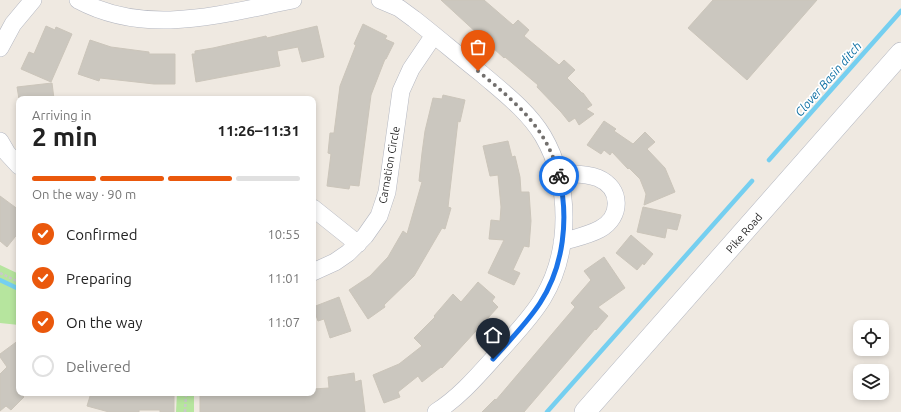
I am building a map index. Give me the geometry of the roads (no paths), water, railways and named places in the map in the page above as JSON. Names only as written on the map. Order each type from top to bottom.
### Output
[{"type":"street","points":[[0,48],[9,31],[33,0]]},
{"type":"street","points":[[78,0],[100,10],[123,16],[144,20],[168,21],[194,19],[292,0]]},
{"type":"street","points":[[380,0],[399,8],[434,35],[510,98],[526,114],[543,136],[550,149],[558,173],[564,210],[562,242],[558,263],[544,297],[471,384],[436,412]]},
{"type":"street","name":"Carnation Circle","points":[[316,271],[335,262],[358,244],[374,225],[386,198],[400,96],[405,80],[434,35]]},
{"type":"street","name":"Pike Road","points":[[585,412],[901,53]]},
{"type":"street","points":[[0,141],[7,153],[16,163]]},
{"type":"street","points":[[558,173],[590,176],[600,179],[614,192],[617,202],[616,212],[605,226],[595,232],[562,242]]},
{"type":"street","points":[[316,210],[358,244]]},
{"type":"waterway","name":"Clover Basin ditch","points":[[769,160],[901,11]]},
{"type":"waterway","points":[[547,412],[752,181]]},
{"type":"waterway","points":[[0,280],[16,288]]}]
